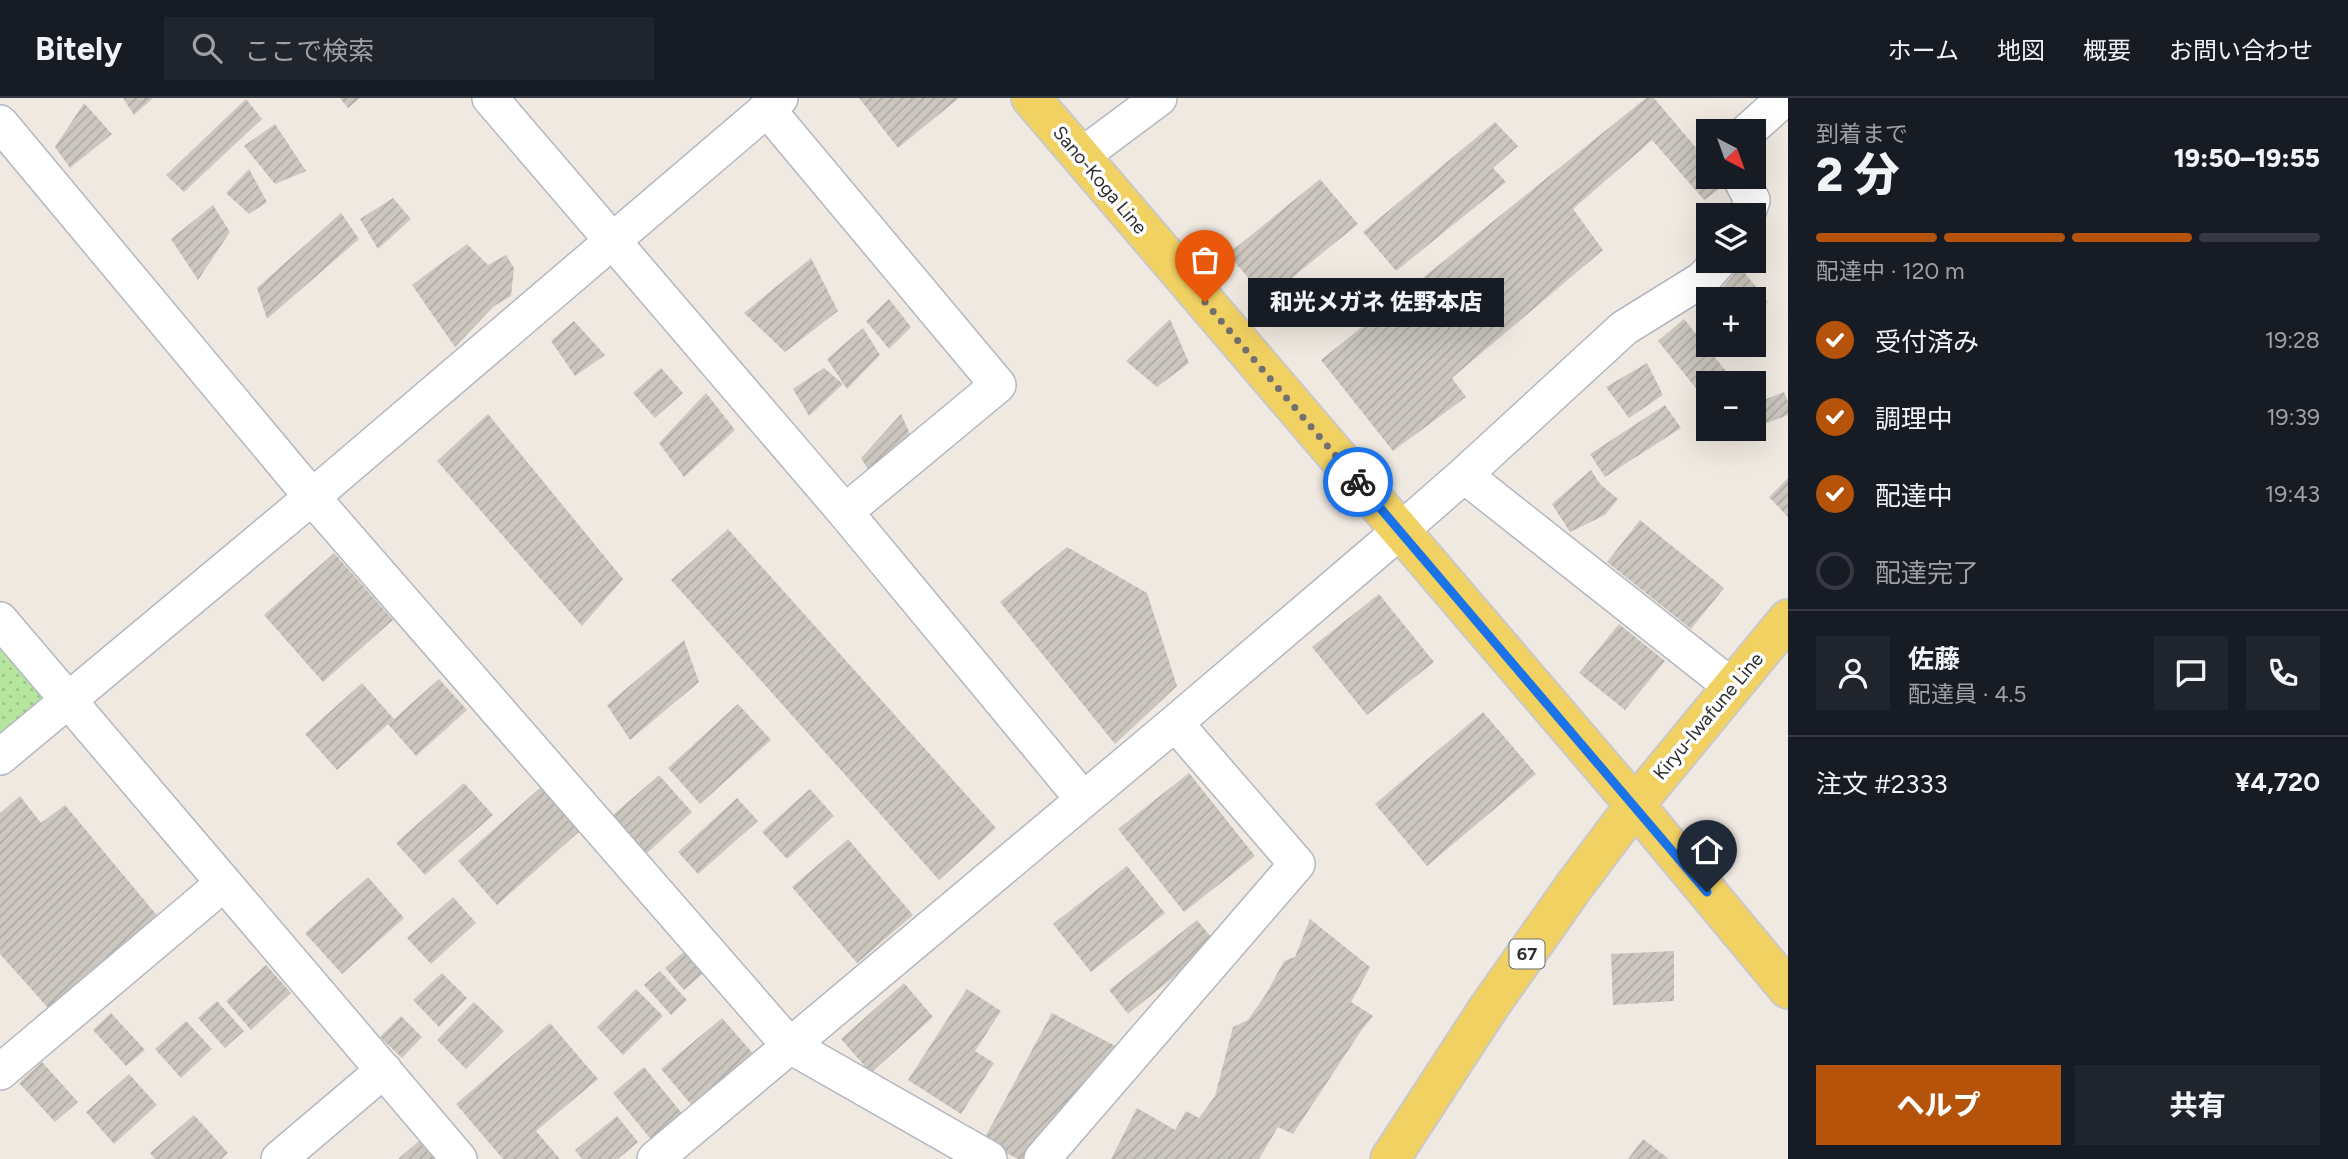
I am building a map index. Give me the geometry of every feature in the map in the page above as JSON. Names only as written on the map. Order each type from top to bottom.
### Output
[{"type":"main road","name":"Sano-Koga Line","points":[[1031,98],[1635,805],[1788,989]]},
{"type":"main road","name":"Kiryu-Iwafune Line","points":[[1390,1159],[1489,1007],[1635,805],[1788,619]]},
{"type":"street","points":[[489,98],[845,512],[1083,799]]},
{"type":"street","points":[[1080,157],[1159,98]]},
{"type":"street","points":[[1761,119],[1784,98]]},
{"type":"street","points":[[0,757],[312,497],[774,104],[998,385],[845,512]]},
{"type":"street","points":[[0,123],[312,497],[789,1045],[989,1159]]},
{"type":"street","points":[[655,1159],[1400,531],[1624,328],[1703,279],[1708,273]]},
{"type":"street","points":[[1464,475],[1731,686]]},
{"type":"street","points":[[0,620],[459,1159]]},
{"type":"street","points":[[1042,1159],[1297,864],[1175,723]]},
{"type":"street","points":[[0,1072],[224,883]]},
{"type":"street","points":[[279,1159],[384,1070]]},
{"type":"green space","points":[[0,649],[49,706],[0,747]]},
{"type":"building","points":[[123,98],[153,98],[134,115]]},
{"type":"building","points":[[340,98],[360,98],[348,108]]},
{"type":"building","points":[[859,98],[959,98],[898,148]]},
{"type":"building","points":[[1646,98],[1654,98],[1696,148],[1696,189],[1719,189],[1704,200],[1652,140],[1573,209],[1603,250],[1452,378],[1466,397],[1393,451],[1321,360]]},
{"type":"building","points":[[246,99],[262,119],[184,192],[166,175]]},
{"type":"building","points":[[84,103],[112,134],[70,168],[55,147]]},
{"type":"building","points":[[1495,122],[1518,146],[1493,168],[1506,182],[1396,271],[1363,232]]},
{"type":"building","points":[[275,124],[306,171],[275,184],[244,146]]},
{"type":"building","points":[[249,169],[267,202],[249,214],[226,193]]},
{"type":"building","points":[[1320,179],[1358,224],[1266,299],[1228,254]]},
{"type":"building","points":[[393,198],[411,219],[378,249],[360,219]]},
{"type":"building","points":[[213,205],[230,232],[198,280],[171,239]]},
{"type":"building","points":[[341,213],[359,239],[267,319],[257,288]]},
{"type":"building","points":[[467,244],[488,265],[506,255],[514,268],[511,296],[494,306],[455,347],[412,285]]},
{"type":"building","points":[[811,258],[838,311],[785,352],[744,313]]},
{"type":"building","points":[[1735,273],[1745,273],[1756,287],[1723,287]]},
{"type":"building","points":[[889,299],[911,327],[889,349],[866,321]]},
{"type":"building","points":[[1170,319],[1189,363],[1157,387],[1126,361]]},
{"type":"building","points":[[1684,319],[1696,334],[1696,357],[1715,357],[1726,371],[1696,371],[1696,388],[1658,341]]},
{"type":"building","points":[[574,321],[605,355],[575,376],[551,341]]},
{"type":"building","points":[[863,328],[880,355],[847,389],[827,359]]},
{"type":"building","points":[[1647,363],[1663,395],[1629,418],[1606,387]]},
{"type":"building","points":[[661,368],[683,393],[655,418],[633,393]]},
{"type":"building","points":[[824,368],[843,384],[809,416],[793,389]]},
{"type":"building","points":[[1784,392],[1788,402],[1788,415],[1766,423],[1766,399]]},
{"type":"building","points":[[706,393],[735,430],[684,477],[659,443]]},
{"type":"building","points":[[1665,405],[1681,428],[1605,477],[1590,454]]},
{"type":"building","points":[[488,414],[623,579],[582,626],[437,461]]},
{"type":"building","points":[[901,414],[913,441],[877,485],[861,458]]},
{"type":"building","points":[[1591,470],[1600,484],[1618,499],[1605,515],[1570,532],[1552,504]]},
{"type":"building","points":[[1788,478],[1788,517],[1769,497]]},
{"type":"building","points":[[1640,520],[1724,588],[1691,629],[1607,562]]},
{"type":"building","points":[[728,529],[996,828],[939,880],[671,580]]},
{"type":"building","points":[[1067,547],[1147,593],[1177,686],[1115,744],[1000,602]]},
{"type":"building","points":[[334,553],[393,620],[323,682],[264,615]]},
{"type":"building","points":[[1379,594],[1434,662],[1367,715],[1312,647]]},
{"type":"building","points":[[1619,624],[1665,661],[1625,710],[1579,673]]},
{"type":"building","points":[[684,640],[699,682],[630,740],[607,705]]},
{"type":"building","points":[[439,679],[467,710],[416,756],[388,724],[337,770],[305,734],[362,683],[394,719]]},
{"type":"building","points":[[738,704],[771,740],[700,804],[668,768]]},
{"type":"building","points":[[1483,712],[1536,774],[1427,866],[1375,804]]},
{"type":"building","points":[[1189,773],[1255,856],[1184,912],[1118,829]]},
{"type":"building","points":[[659,775],[692,812],[645,855],[611,817]]},
{"type":"building","points":[[464,783],[493,815],[425,875],[396,843]]},
{"type":"building","points":[[541,787],[581,830],[497,905],[458,861]]},
{"type":"building","points":[[810,789],[834,816],[787,859],[762,832]]},
{"type":"building","points":[[20,796],[41,823],[65,805],[165,925],[58,1019],[0,954],[0,813]]},
{"type":"building","points":[[737,798],[758,821],[698,874],[678,852]]},
{"type":"building","points":[[848,839],[913,915],[857,963],[792,887]]},
{"type":"building","points":[[1127,866],[1165,913],[1091,972],[1053,924]]},
{"type":"building","points":[[368,877],[404,918],[342,974],[305,933]]},
{"type":"building","points":[[453,897],[476,923],[431,964],[407,938]]},
{"type":"building","points":[[1310,919],[1370,967],[1351,1002],[1373,1016],[1293,1134],[1278,1127],[1259,1159],[1111,1159],[1137,1108],[1175,1130],[1186,1111],[1199,1118],[1215,1096],[1233,1027],[1248,1020],[1284,961],[1295,957]]},
{"type":"building","points":[[1197,920],[1216,943],[1128,1014],[1109,990]]},
{"type":"building","points":[[689,947],[708,969],[684,990],[665,968]]},
{"type":"building","points":[[1674,951],[1674,1001],[1613,1005],[1611,954]]},
{"type":"building","points":[[266,965],[291,993],[251,1030],[226,1001]]},
{"type":"building","points":[[660,971],[687,1000],[671,1015],[644,985]]},
{"type":"building","points":[[442,973],[467,998],[439,1027],[413,1000]]},
{"type":"building","points":[[904,983],[933,1017],[871,1073],[841,1039]]},
{"type":"building","points":[[636,989],[663,1016],[623,1055],[597,1027]]},
{"type":"building","points":[[967,989],[1001,1011],[975,1051],[994,1063],[961,1114],[908,1080]]},
{"type":"building","points":[[217,1001],[244,1031],[225,1048],[198,1018]]},
{"type":"building","points":[[474,1002],[504,1031],[466,1069],[437,1040]]},
{"type":"building","points":[[111,1013],[145,1050],[126,1066],[93,1030]]},
{"type":"building","points":[[1052,1013],[1121,1049],[1032,1159],[1018,1159],[983,1141]]},
{"type":"building","points":[[401,1016],[422,1037],[402,1058],[380,1037]]},
{"type":"building","points":[[722,1018],[757,1058],[695,1109],[661,1069]]},
{"type":"building","points":[[186,1021],[212,1049],[181,1078],[155,1049]]},
{"type":"building","points":[[550,1023],[598,1079],[536,1131],[560,1159],[503,1159],[456,1104]]},
{"type":"building","points":[[42,1062],[78,1102],[55,1122],[19,1083]]},
{"type":"building","points":[[644,1067],[685,1117],[654,1143],[613,1093]]},
{"type":"building","points":[[129,1074],[157,1105],[114,1144],[86,1112]]},
{"type":"building","points":[[194,1115],[228,1153],[221,1159],[155,1159],[150,1153]]},
{"type":"building","points":[[617,1116],[638,1142],[618,1159],[582,1159],[575,1150]]},
{"type":"building","points":[[1643,1139],[1669,1159],[1628,1159]]},
{"type":"building","points":[[419,1141],[434,1159],[398,1159]]},
{"type":"way so far","points":[[1205,302],[1358,482]]},
{"type":"place","name":"和光メガネ 佐野本店","points":[[1205,302]]},
{"type":"route","points":[[1358,482],[1707,892]]}]
